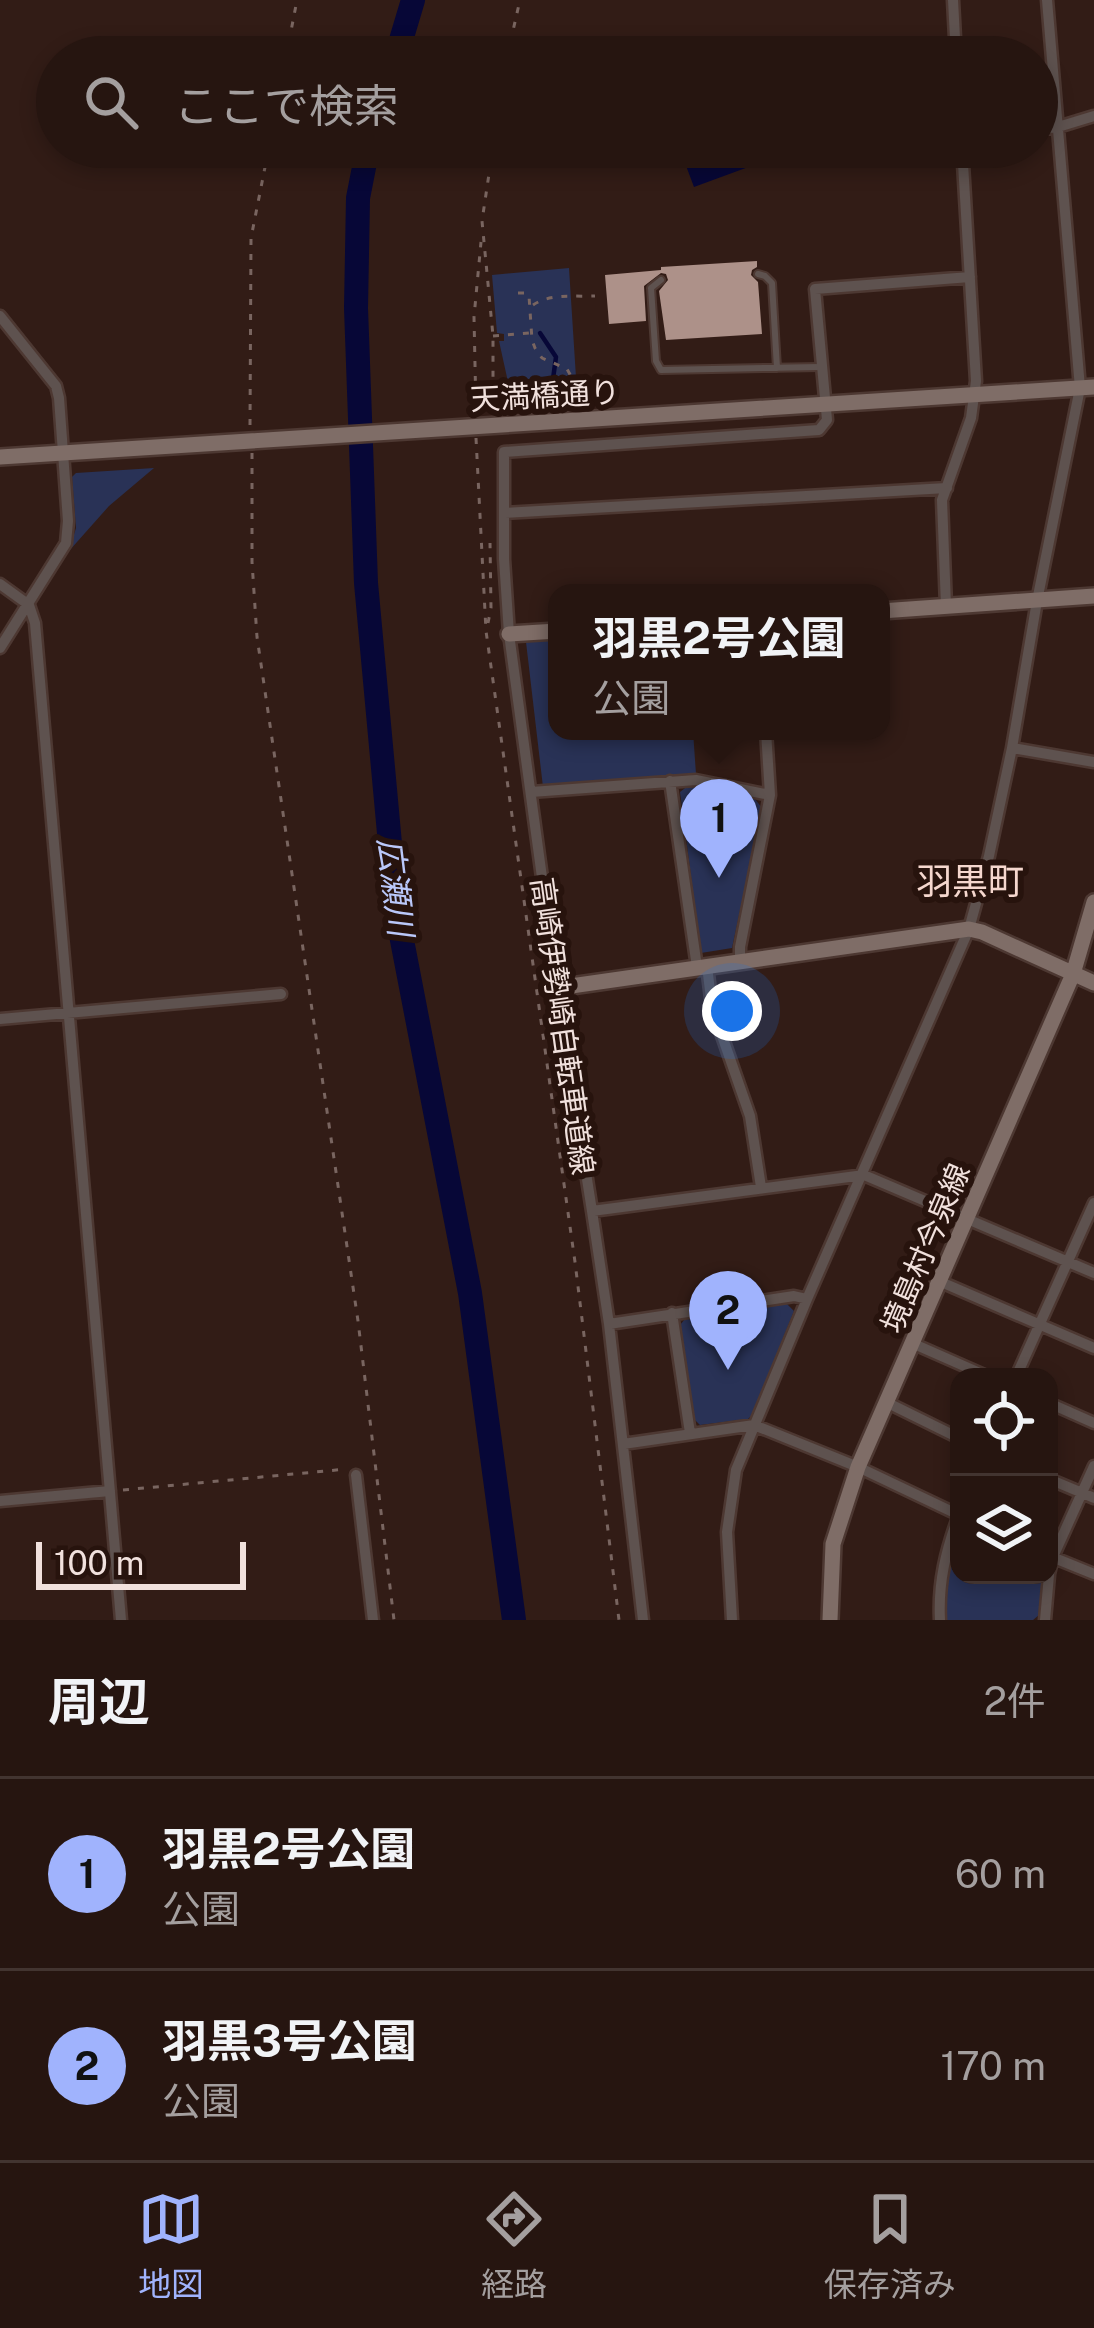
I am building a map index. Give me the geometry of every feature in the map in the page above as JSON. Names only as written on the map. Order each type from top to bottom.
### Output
[{"type":"street","points":[[953,0],[955,36]]},
{"type":"street","points":[[1047,0],[1050,36]]},
{"type":"street","points":[[733,1620],[727,1532],[736,1470],[969,929],[989,856],[1037,601],[1087,387],[1058,128],[1094,116]]},
{"type":"street","points":[[946,606],[942,500],[975,395],[963,168]]},
{"type":"street","points":[[643,1620],[609,1324],[509,634],[505,452],[819,430],[827,420],[815,289],[970,277]]},
{"type":"street","points":[[0,316],[56,386],[68,521],[66,543],[0,649]]},
{"type":"street","name":"天満橋通り","points":[[0,457],[1087,387]]},
{"type":"street","points":[[505,513],[947,488]]},
{"type":"street","points":[[0,584],[29,605],[35,623],[121,1620]]},
{"type":"street","points":[[890,610],[1094,596]]},
{"type":"street","points":[[509,634],[548,632]]},
{"type":"street","points":[[740,962],[770,795],[767,740]]},
{"type":"street","points":[[1012,748],[1094,762]]},
{"type":"street","points":[[531,792],[696,780],[770,795]]},
{"type":"street","points":[[670,781],[702,966],[750,1116],[761,1187]]},
{"type":"street","name":"境島村今泉線","points":[[830,1620],[833,1544],[858,1467],[1073,974],[1094,902]]},
{"type":"street","points":[[557,988],[969,929],[1094,983]]},
{"type":"street","points":[[0,1019],[281,994]]},
{"type":"street","points":[[592,1211],[864,1174],[1094,1273]]},
{"type":"street","points":[[1020,1368],[1094,1203]]},
{"type":"street","points":[[941,1282],[1094,1348]]},
{"type":"street","points":[[609,1324],[794,1296],[807,1299]]},
{"type":"street","points":[[672,1313],[690,1433]]},
{"type":"street","points":[[914,1344],[969,1368]]},
{"type":"street","points":[[888,1403],[950,1434]]},
{"type":"street","points":[[1058,1407],[1094,1423]]},
{"type":"street","points":[[623,1444],[754,1425],[950,1511]]},
{"type":"street","points":[[1058,1545],[1088,1496],[1094,1466]]},
{"type":"street","points":[[356,1474],[373,1620]]},
{"type":"street","points":[[1058,1482],[1088,1496]]},
{"type":"street","points":[[0,1501],[110,1491]]},
{"type":"street","points":[[940,1620],[950,1543]]},
{"type":"street","points":[[1058,1559],[1094,1574]]},
{"type":"street","points":[[1045,1620],[1048,1584]]},
{"type":"lane","points":[[758,274],[772,284],[777,368]]},
{"type":"lane","points":[[661,280],[651,287],[656,361],[662,370],[820,367]]},
{"type":"path","points":[[290,36],[296,0]]},
{"type":"path","points":[[512,36],[520,0]]},
{"type":"path","points":[[265,168],[251,238],[252,562],[257,637],[358,1321],[394,1620]]},
{"type":"path","name":"高崎伊勢崎自転車道線","points":[[490,168],[482,221],[493,336],[493,406]]},
{"type":"path","name":"高崎伊勢崎自転車道線","points":[[483,238],[475,296],[473,426],[486,631],[619,1620]]},
{"type":"path","points":[[518,293],[527,294],[531,333],[539,355],[567,369],[577,387]]},
{"type":"path","points":[[531,307],[544,298],[595,296]]},
{"type":"path","points":[[493,336],[531,333]]},
{"type":"path","points":[[110,1491],[351,1469],[356,1474]]},
{"type":"shaded area","points":[[687,168],[746,168],[694,187]]},
{"type":"shaded area","points":[[569,268],[577,393],[509,399],[499,341],[504,341],[504,334],[497,333],[492,275]]},
{"type":"shaded area","points":[[154,468],[109,506],[69,551],[76,528],[72,477],[76,473]]},
{"type":"shaded area","points":[[548,641],[548,740],[694,740],[696,774],[543,787],[526,642]]},
{"type":"shaded area","points":[[689,785],[755,799],[762,808],[732,948],[701,953],[680,792]]},
{"type":"shaded area","points":[[787,1304],[794,1311],[752,1415],[700,1425],[695,1420],[680,1325],[685,1319]]},
{"type":"shaded area","points":[[950,1562],[950,1584],[1042,1584],[1039,1615],[1033,1620],[945,1620]]},
{"type":"building","points":[[757,261],[751,275],[758,282],[762,334],[666,340],[659,291],[668,280],[661,273],[644,286],[646,321],[609,324],[605,275]]},
{"type":"waterway","name":"広瀬川","points":[[402,36],[413,0]]},
{"type":"waterway","name":"広瀬川","points":[[364,168],[358,198],[356,308],[366,583],[396,909],[470,1293],[514,1620]]},
{"type":"waterway","points":[[540,333],[556,357],[553,379]]},
{"type":"place","name":"羽黒2号公園","points":[[719,878]]},
{"type":"place","name":"羽黒3号公園","points":[[728,1370]]},
{"type":"district","name":"羽黒町","points":[[970,881]]}]
